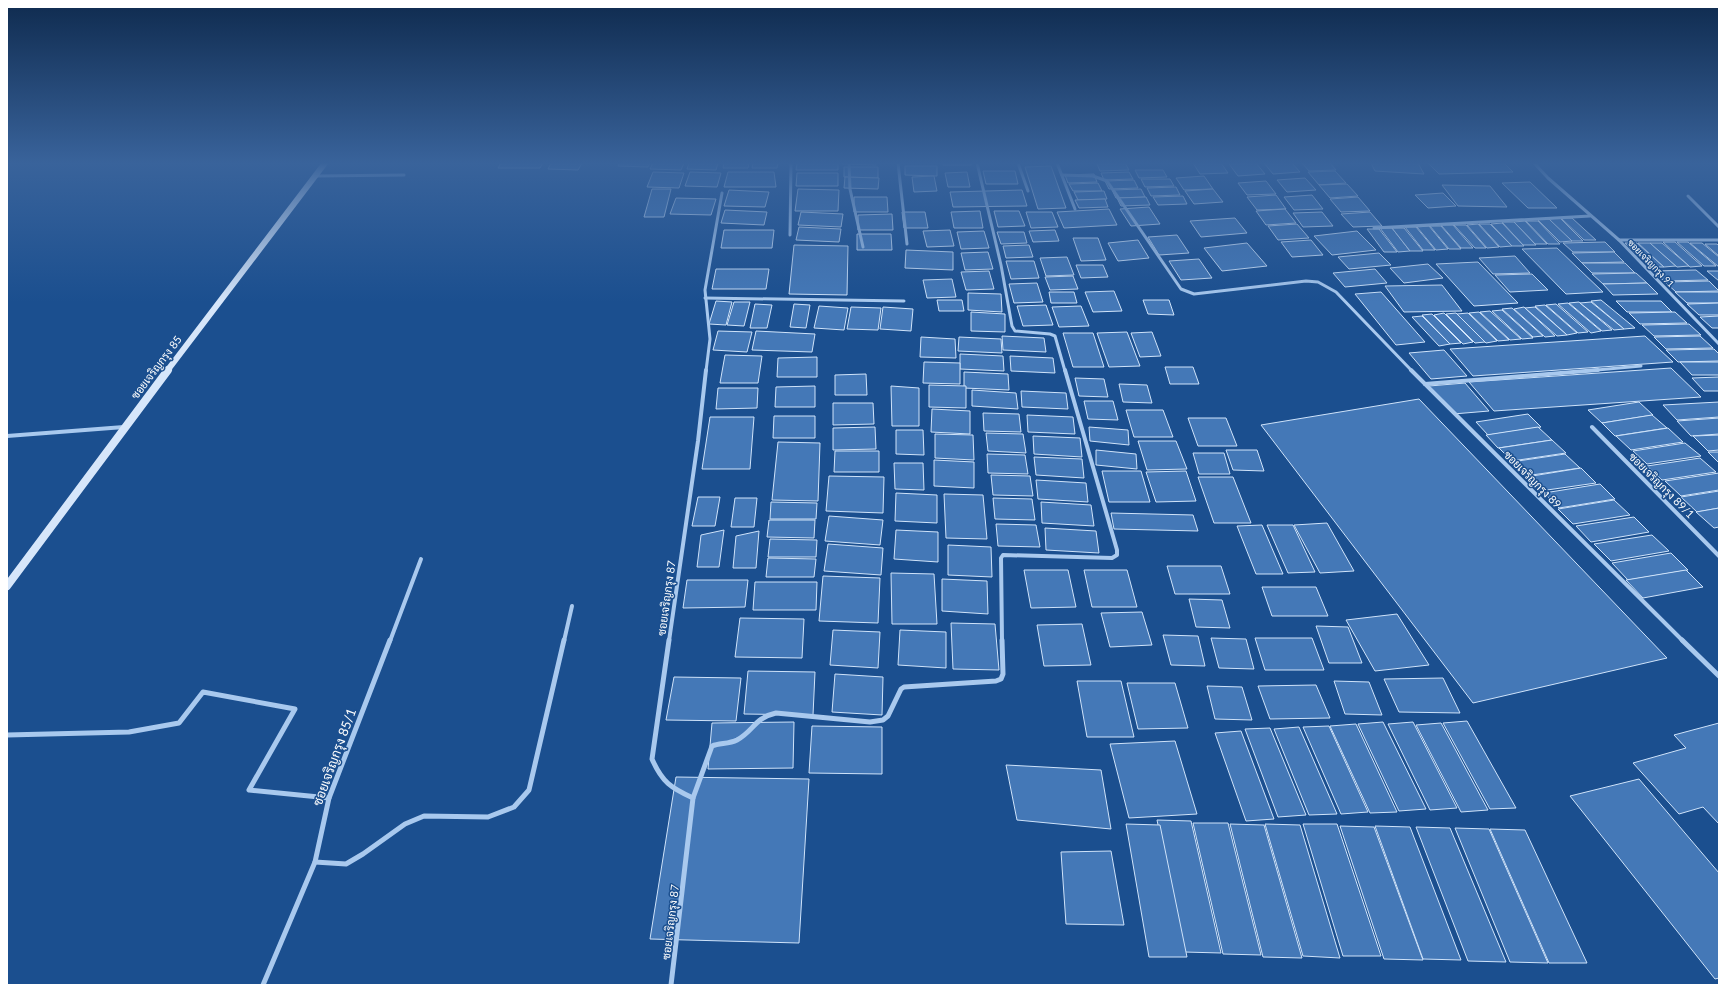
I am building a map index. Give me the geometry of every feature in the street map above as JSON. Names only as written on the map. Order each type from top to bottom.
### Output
[{"type":"street","name":"ซอยเจริญกรุง 85","points":[[7,586],[124,427],[290,209]]},
{"type":"street","name":"ซอยเจริญกรุง 87","points":[[671,985],[693,798],[673,789],[659,776],[652,759],[698,441],[710,340],[705,290],[719,209]]},
{"type":"street","points":[[790,209],[790,235]]},
{"type":"street","points":[[855,209],[863,247]]},
{"type":"street","points":[[903,209],[907,244]]},
{"type":"street","points":[[693,798],[712,746],[739,740],[760,717],[766,714],[776,713],[870,722],[884,720],[888,716],[901,688],[904,686],[996,681],[1001,679],[1003,674],[1001,558],[1003,555],[1112,558],[1117,554],[1055,336],[1050,334],[1015,331],[1012,326],[1000,258],[988,209]]},
{"type":"street","name":"ซอยเจริญกรุง 89","points":[[1126,209],[1181,289],[1187,293],[1194,294],[1306,281],[1318,282],[1336,292],[1425,384],[1719,676]]},
{"type":"street","name":"ซอยเจริญกรุง 91","points":[[1583,209],[1619,240],[1719,344]]},
{"type":"street","points":[[1701,209],[1719,227]]},
{"type":"street","points":[[1374,228],[1590,216]]},
{"type":"street","points":[[1619,240],[1719,240]]},
{"type":"street","points":[[705,298],[904,301]]},
{"type":"street","points":[[1425,384],[1641,366]]},
{"type":"street","points":[[7,436],[124,427]]},
{"type":"street","name":"ซอยเจริญกรุง 89/1","points":[[1592,427],[1719,556]]},
{"type":"street","name":"ซอยเจริญกรุง 85/1","points":[[263,985],[315,862],[329,798],[421,559]]},
{"type":"street","points":[[315,862],[346,864],[364,854],[405,824],[424,816],[488,817],[514,807],[528,790],[572,606]]},
{"type":"street","points":[[7,735],[129,732],[179,723],[203,692],[295,709],[249,790],[329,798]]},
{"type":"building","points":[[646,209],[666,209],[664,217],[644,217]]},
{"type":"building","points":[[672,209],[713,209],[711,215],[670,214]]},
{"type":"building","points":[[795,209],[838,209],[838,211],[795,211]]},
{"type":"building","points":[[854,209],[888,209],[888,212],[854,212]]},
{"type":"building","points":[[1109,209],[1117,225],[1064,228],[1057,212]]},
{"type":"building","points":[[1120,209],[1150,209],[1160,224],[1131,226]]},
{"type":"building","points":[[1285,209],[1296,223],[1266,225],[1256,211]]},
{"type":"building","points":[[1339,209],[1369,209],[1370,211],[1341,212]]},
{"type":"building","points":[[725,210],[767,212],[764,225],[721,223]]},
{"type":"building","points":[[980,211],[983,228],[954,228],[951,212]]},
{"type":"building","points":[[994,211],[1019,211],[1025,226],[998,227]]},
{"type":"building","points":[[801,212],[843,214],[841,227],[798,225]]},
{"type":"building","points":[[902,212],[925,212],[928,228],[904,228]]},
{"type":"building","points":[[1026,212],[1052,212],[1058,227],[1031,228]]},
{"type":"building","points":[[1322,212],[1333,226],[1303,227],[1293,213]]},
{"type":"building","points":[[1370,212],[1382,226],[1353,227],[1341,214]]},
{"type":"building","points":[[892,214],[893,230],[858,230],[858,215]]},
{"type":"building","points":[[1235,218],[1247,233],[1201,237],[1190,221]]},
{"type":"building","points":[[1560,218],[1583,241],[1571,241],[1548,219]]},
{"type":"building","points":[[1561,218],[1572,218],[1596,240],[1584,240]]},
{"type":"building","points":[[1537,219],[1549,219],[1572,241],[1560,242]]},
{"type":"building","points":[[1525,221],[1547,244],[1535,244],[1514,222]]},
{"type":"building","points":[[1526,221],[1538,221],[1560,244],[1548,244]]},
{"type":"building","points":[[1502,222],[1514,222],[1536,245],[1523,245]]},
{"type":"building","points":[[1502,223],[1524,246],[1512,246],[1491,224]]},
{"type":"building","points":[[1297,224],[1309,238],[1278,240],[1268,226]]},
{"type":"building","points":[[1478,224],[1499,247],[1487,248],[1467,225]]},
{"type":"building","points":[[1479,224],[1490,224],[1512,246],[1500,247]]},
{"type":"building","points":[[1441,225],[1453,225],[1473,248],[1461,248]]},
{"type":"building","points":[[1454,225],[1466,225],[1486,248],[1475,248]]},
{"type":"building","points":[[1429,226],[1448,249],[1436,250],[1417,227]]},
{"type":"building","points":[[1430,226],[1441,226],[1461,249],[1449,249]]},
{"type":"building","points":[[799,227],[841,229],[839,242],[796,240]]},
{"type":"building","points":[[1405,227],[1416,227],[1435,250],[1423,250]]},
{"type":"building","points":[[1380,228],[1392,228],[1410,251],[1398,252]]},
{"type":"building","points":[[1392,228],[1404,228],[1423,251],[1410,251]]},
{"type":"building","points":[[1367,229],[1379,229],[1397,252],[1384,252]]},
{"type":"building","points":[[724,230],[774,230],[772,248],[721,248]]},
{"type":"building","points":[[950,230],[954,246],[927,247],[923,231]]},
{"type":"building","points":[[1055,230],[1059,241],[1033,242],[1029,231]]},
{"type":"building","points":[[984,231],[989,248],[961,249],[957,232]]},
{"type":"building","points":[[1357,231],[1376,250],[1332,255],[1314,236]]},
{"type":"building","points":[[997,232],[1024,232],[1027,243],[1001,244]]},
{"type":"building","points":[[857,234],[891,234],[892,250],[857,250]]},
{"type":"building","points":[[1177,235],[1189,253],[1159,255],[1148,237]]},
{"type":"building","points":[[1073,238],[1098,238],[1106,260],[1081,261]]},
{"type":"building","points":[[1138,240],[1149,258],[1118,261],[1108,243]]},
{"type":"building","points":[[1311,240],[1323,255],[1292,257],[1281,242]]},
{"type":"building","points":[[1605,242],[1615,252],[1573,252],[1563,243]]},
{"type":"building","points":[[1663,242],[1675,242],[1702,266],[1690,267]]},
{"type":"building","points":[[1677,242],[1688,242],[1716,266],[1704,266]]},
{"type":"building","points":[[1247,243],[1267,266],[1222,271],[1204,248]]},
{"type":"building","points":[[1625,243],[1637,243],[1664,267],[1651,267]]},
{"type":"building","points":[[1638,243],[1650,243],[1676,266],[1664,267]]},
{"type":"building","points":[[1650,243],[1662,243],[1689,266],[1677,267]]},
{"type":"building","points":[[1690,243],[1702,243],[1719,257],[1719,267]]},
{"type":"building","points":[[1705,244],[1717,244],[1719,246],[1719,256]]},
{"type":"building","points":[[794,245],[848,246],[847,295],[789,294]]},
{"type":"building","points":[[1029,245],[1033,257],[1006,258],[1003,246]]},
{"type":"building","points":[[1557,248],[1603,292],[1566,294],[1522,249]]},
{"type":"building","points":[[906,250],[953,252],[953,270],[905,268]]},
{"type":"building","points":[[988,252],[993,269],[965,270],[961,253]]},
{"type":"building","points":[[1614,252],[1624,262],[1582,263],[1572,253]]},
{"type":"building","points":[[1379,253],[1391,265],[1349,269],[1338,257]]},
{"type":"building","points":[[1515,256],[1530,273],[1493,274],[1479,258]]},
{"type":"building","points":[[1067,257],[1074,275],[1046,276],[1040,258]]},
{"type":"building","points":[[1199,259],[1212,278],[1181,280],[1169,261]]},
{"type":"building","points":[[1006,261],[1034,261],[1039,278],[1011,279]]},
{"type":"building","points":[[1478,262],[1518,303],[1474,306],[1436,264]]},
{"type":"building","points":[[1582,263],[1625,263],[1635,273],[1592,273]]},
{"type":"building","points":[[1428,264],[1443,278],[1404,283],[1390,268]]},
{"type":"building","points":[[1076,265],[1103,265],[1108,277],[1081,278]]},
{"type":"building","points":[[716,269],[769,269],[766,289],[712,289]]},
{"type":"building","points":[[1375,269],[1387,283],[1345,287],[1333,273]]},
{"type":"building","points":[[1696,270],[1708,280],[1664,281],[1653,271]]},
{"type":"building","points":[[989,271],[994,289],[966,290],[961,272]]},
{"type":"building","points":[[1707,271],[1719,271],[1719,281]]},
{"type":"building","points":[[1636,273],[1647,283],[1603,284],[1592,274]]},
{"type":"building","points":[[1532,274],[1548,290],[1510,292],[1495,275]]},
{"type":"building","points":[[1073,276],[1078,289],[1050,290],[1045,277]]},
{"type":"building","points":[[952,279],[956,297],[927,298],[923,280]]},
{"type":"building","points":[[1709,281],[1719,291],[1676,292],[1665,282]]},
{"type":"building","points":[[1037,283],[1043,302],[1014,303],[1009,284]]},
{"type":"building","points":[[1647,283],[1658,294],[1613,295],[1603,284]]},
{"type":"building","points":[[1442,285],[1462,311],[1404,312],[1385,286]]},
{"type":"building","points":[[1114,291],[1122,311],[1093,312],[1085,292]]},
{"type":"building","points":[[1049,292],[1074,292],[1077,303],[1051,303]]},
{"type":"building","points":[[1381,292],[1425,342],[1396,345],[1355,294]]},
{"type":"building","points":[[1675,292],[1719,292],[1719,303],[1687,303]]},
{"type":"building","points":[[968,293],[1001,294],[1002,312],[968,310]]},
{"type":"building","points":[[937,300],[962,300],[964,311],[939,311]]},
{"type":"building","points":[[1143,300],[1169,300],[1174,315],[1148,314]]},
{"type":"building","points":[[1601,300],[1635,328],[1624,329],[1591,301]]},
{"type":"building","points":[[716,301],[732,302],[726,325],[709,324]]},
{"type":"building","points":[[1616,301],[1661,301],[1672,312],[1627,312]]},
{"type":"building","points":[[734,302],[750,302],[744,326],[727,325]]},
{"type":"building","points":[[1579,302],[1612,330],[1602,331],[1569,303]]},
{"type":"building","points":[[1591,302],[1624,329],[1614,330],[1580,303]]},
{"type":"building","points":[[1568,303],[1601,331],[1591,333],[1558,304]]},
{"type":"building","points":[[1719,303],[1719,315],[1699,315],[1687,304]]},
{"type":"building","points":[[755,304],[772,305],[767,328],[750,328]]},
{"type":"building","points":[[794,304],[810,305],[806,328],[790,327]]},
{"type":"building","points":[[1556,304],[1588,332],[1578,333],[1546,305]]},
{"type":"building","points":[[1046,305],[1053,325],[1023,326],[1017,306]]},
{"type":"building","points":[[1545,305],[1577,333],[1567,335],[1535,306]]},
{"type":"building","points":[[819,306],[848,308],[844,330],[814,328]]},
{"type":"building","points":[[1081,306],[1089,326],[1059,327],[1052,307]]},
{"type":"building","points":[[851,307],[881,308],[878,330],[847,329]]},
{"type":"building","points":[[883,307],[913,309],[911,331],[880,329]]},
{"type":"building","points":[[1524,307],[1555,336],[1545,337],[1514,309]]},
{"type":"building","points":[[1535,307],[1567,335],[1557,336],[1525,308]]},
{"type":"building","points":[[1512,308],[1543,336],[1533,337],[1502,309]]},
{"type":"building","points":[[1502,310],[1533,338],[1522,339],[1492,311]]},
{"type":"building","points":[[1490,311],[1521,339],[1510,340],[1480,312]]},
{"type":"building","points":[[971,312],[1005,314],[1005,332],[971,331]]},
{"type":"building","points":[[1479,312],[1509,340],[1498,341],[1469,313]]},
{"type":"building","points":[[1675,312],[1687,323],[1640,324],[1629,313]]},
{"type":"building","points":[[1444,313],[1473,342],[1463,344],[1434,315]]},
{"type":"building","points":[[1456,313],[1485,342],[1475,343],[1446,314]]},
{"type":"building","points":[[1468,313],[1497,341],[1486,343],[1457,314]]},
{"type":"building","points":[[1432,314],[1461,343],[1450,344],[1422,315]]},
{"type":"building","points":[[1422,316],[1450,344],[1439,346],[1412,317]]},
{"type":"building","points":[[1719,316],[1719,328],[1712,328],[1700,317]]},
{"type":"building","points":[[1689,324],[1701,335],[1654,336],[1642,325]]},
{"type":"building","points":[[718,331],[752,332],[747,352],[713,350]]},
{"type":"building","points":[[756,331],[815,334],[812,352],[752,350]]},
{"type":"building","points":[[1127,332],[1140,366],[1109,367],[1097,333]]},
{"type":"building","points":[[1152,332],[1161,356],[1140,357],[1131,333]]},
{"type":"building","points":[[1063,333],[1093,333],[1104,367],[1073,367]]},
{"type":"building","points":[[1002,336],[1044,338],[1046,352],[1003,350]]},
{"type":"building","points":[[1645,336],[1673,362],[1473,376],[1450,349]]},
{"type":"building","points":[[1700,336],[1713,348],[1666,349],[1654,337]]},
{"type":"building","points":[[921,337],[955,339],[956,358],[920,357]]},
{"type":"building","points":[[959,337],[1001,339],[1002,353],[958,351]]},
{"type":"building","points":[[1714,349],[1719,354],[1719,361],[1678,362],[1666,350]]},
{"type":"building","points":[[1444,350],[1467,376],[1431,379],[1409,353]]},
{"type":"building","points":[[960,354],[1003,356],[1004,371],[960,369]]},
{"type":"building","points":[[725,355],[762,356],[758,383],[720,383]]},
{"type":"building","points":[[1010,356],[1053,358],[1055,373],[1011,371]]},
{"type":"building","points":[[817,357],[817,377],[777,377],[778,358]]},
{"type":"building","points":[[924,362],[960,363],[960,384],[923,383]]},
{"type":"building","points":[[1680,362],[1719,362],[1719,375],[1692,375]]},
{"type":"building","points":[[1165,367],[1193,367],[1199,384],[1170,384]]},
{"type":"building","points":[[1671,368],[1701,397],[1494,411],[1469,382]]},
{"type":"building","points":[[964,372],[1008,374],[1009,390],[964,388]]},
{"type":"building","points":[[866,374],[867,395],[835,395],[835,375]]},
{"type":"building","points":[[1719,377],[1719,391],[1704,391],[1692,378]]},
{"type":"building","points":[[1075,378],[1104,379],[1108,397],[1079,396]]},
{"type":"building","points":[[1465,383],[1489,411],[1453,414],[1429,386]]},
{"type":"building","points":[[1119,384],[1147,385],[1152,403],[1123,402]]},
{"type":"building","points":[[929,385],[966,386],[966,408],[929,407]]},
{"type":"building","points":[[815,386],[815,407],[775,407],[776,387]]},
{"type":"building","points":[[891,386],[919,388],[919,426],[892,426]]},
{"type":"building","points":[[718,388],[758,388],[757,408],[716,409]]},
{"type":"building","points":[[972,390],[1016,393],[1018,409],[972,406]]},
{"type":"building","points":[[1021,391],[1066,393],[1068,409],[1022,407]]},
{"type":"building","points":[[1419,399],[1667,658],[1473,703],[1261,425]]},
{"type":"building","points":[[1084,401],[1113,401],[1118,420],[1088,419]]},
{"type":"building","points":[[1639,402],[1653,415],[1602,423],[1588,410]]},
{"type":"building","points":[[1719,402],[1719,417],[1677,420],[1663,405]]},
{"type":"building","points":[[833,403],[873,403],[874,424],[833,425]]},
{"type":"building","points":[[932,409],[970,411],[970,434],[931,432]]},
{"type":"building","points":[[1126,410],[1163,410],[1173,437],[1134,437]]},
{"type":"building","points":[[983,413],[1019,414],[1021,432],[984,431]]},
{"type":"building","points":[[1528,414],[1541,427],[1488,435],[1476,422]]},
{"type":"building","points":[[1027,415],[1073,417],[1075,434],[1028,432]]},
{"type":"building","points":[[1652,415],[1667,428],[1615,436],[1602,423]]},
{"type":"building","points":[[774,416],[815,416],[815,438],[773,438]]},
{"type":"building","points":[[710,417],[754,417],[750,469],[702,469]]},
{"type":"building","points":[[1188,418],[1226,418],[1237,446],[1198,446]]},
{"type":"building","points":[[1719,418],[1719,434],[1691,436],[1677,421]]},
{"type":"building","points":[[875,427],[876,449],[833,450],[833,428]]},
{"type":"building","points":[[1089,427],[1128,430],[1129,445],[1090,441]]},
{"type":"building","points":[[1538,427],[1552,440],[1498,448],[1486,435]]},
{"type":"building","points":[[1668,428],[1683,442],[1631,450],[1616,436]]},
{"type":"building","points":[[896,430],[923,430],[924,455],[896,454]]},
{"type":"building","points":[[986,433],[1023,434],[1026,453],[988,451]]},
{"type":"building","points":[[935,434],[973,435],[974,460],[935,458]]},
{"type":"building","points":[[1719,435],[1719,450],[1708,451],[1693,436]]},
{"type":"building","points":[[1033,436],[1080,438],[1082,457],[1034,454]]},
{"type":"building","points":[[1552,440],[1566,453],[1512,461],[1499,448]]},
{"type":"building","points":[[1138,441],[1176,441],[1187,469],[1147,470]]},
{"type":"building","points":[[778,442],[820,443],[818,501],[772,500]]},
{"type":"building","points":[[1685,443],[1701,456],[1647,464],[1633,451]]},
{"type":"building","points":[[1096,450],[1136,454],[1137,469],[1096,465]]},
{"type":"building","points":[[1226,450],[1257,450],[1264,471],[1233,470]]},
{"type":"building","points":[[835,451],[879,451],[879,472],[834,472]]},
{"type":"building","points":[[1708,452],[1719,452],[1719,463]]},
{"type":"building","points":[[1193,453],[1224,453],[1230,474],[1199,474]]},
{"type":"building","points":[[987,454],[1025,455],[1028,474],[988,473]]},
{"type":"building","points":[[1565,454],[1580,468],[1525,476],[1511,462]]},
{"type":"building","points":[[1034,457],[1082,459],[1084,478],[1036,475]]},
{"type":"building","points":[[1700,458],[1716,472],[1662,480],[1647,466]]},
{"type":"building","points":[[934,460],[974,462],[974,488],[934,486]]},
{"type":"building","points":[[894,463],[923,463],[924,490],[895,489]]},
{"type":"building","points":[[1581,468],[1596,483],[1540,491],[1526,477]]},
{"type":"building","points":[[1102,471],[1141,471],[1150,502],[1109,502]]},
{"type":"building","points":[[1186,471],[1196,501],[1156,502],[1146,472]]},
{"type":"building","points":[[1719,473],[1719,490],[1681,496],[1665,481]]},
{"type":"building","points":[[991,475],[1030,476],[1033,496],[993,495]]},
{"type":"building","points":[[829,476],[884,477],[883,513],[826,511]]},
{"type":"building","points":[[1198,477],[1233,477],[1251,523],[1214,523]]},
{"type":"building","points":[[1036,480],[1086,483],[1088,502],[1038,499]]},
{"type":"building","points":[[1600,484],[1615,499],[1559,508],[1544,493]]},
{"type":"building","points":[[1719,491],[1719,508],[1697,512],[1681,497]]},
{"type":"building","points":[[896,493],[937,495],[937,523],[895,521]]},
{"type":"building","points":[[944,494],[983,495],[987,539],[946,538]]},
{"type":"building","points":[[698,497],[720,497],[715,526],[692,526]]},
{"type":"building","points":[[735,498],[757,498],[754,527],[731,527]]},
{"type":"building","points":[[993,498],[1032,499],[1035,520],[995,519]]},
{"type":"building","points":[[1614,500],[1630,515],[1573,524],[1558,509]]},
{"type":"building","points":[[771,502],[817,503],[816,519],[770,519]]},
{"type":"building","points":[[1041,502],[1091,505],[1094,526],[1042,523]]},
{"type":"building","points":[[1719,508],[1719,527],[1714,528],[1696,512]]},
{"type":"building","points":[[1111,513],[1193,515],[1198,531],[1114,529]]},
{"type":"building","points":[[829,516],[883,520],[880,545],[825,541]]},
{"type":"building","points":[[1634,517],[1649,532],[1591,542],[1576,526]]},
{"type":"building","points":[[769,520],[815,520],[814,538],[767,537]]},
{"type":"building","points":[[1327,523],[1354,571],[1320,573],[1294,525]]},
{"type":"building","points":[[996,524],[1036,525],[1040,547],[998,546]]},
{"type":"building","points":[[1262,525],[1283,574],[1256,574],[1237,526]]},
{"type":"building","points":[[1267,525],[1293,525],[1315,572],[1288,573]]},
{"type":"building","points":[[1045,528],[1096,531],[1099,553],[1046,550]]},
{"type":"building","points":[[724,530],[719,567],[697,567],[701,535]]},
{"type":"building","points":[[896,530],[938,532],[938,562],[894,559]]},
{"type":"building","points":[[759,531],[756,568],[733,568],[736,536]]},
{"type":"building","points":[[1652,535],[1669,551],[1611,561],[1594,544]]},
{"type":"building","points":[[770,539],[817,540],[816,557],[768,557]]},
{"type":"building","points":[[828,544],[883,548],[881,575],[824,571]]},
{"type":"building","points":[[948,545],[991,547],[992,577],[948,575]]},
{"type":"building","points":[[1671,553],[1688,570],[1628,580],[1612,563]]},
{"type":"building","points":[[768,558],[816,559],[814,577],[766,577]]},
{"type":"building","points":[[1167,566],[1221,566],[1230,594],[1175,594]]},
{"type":"building","points":[[1024,570],[1068,570],[1076,607],[1031,608]]},
{"type":"building","points":[[1084,570],[1127,570],[1137,607],[1092,607]]},
{"type":"building","points":[[1686,570],[1703,587],[1643,598],[1626,580]]},
{"type":"building","points":[[891,573],[934,574],[937,624],[892,624]]},
{"type":"building","points":[[823,576],[880,578],[878,623],[819,621]]},
{"type":"building","points":[[942,579],[987,581],[988,614],[942,611]]},
{"type":"building","points":[[687,580],[748,580],[745,607],[683,608]]},
{"type":"building","points":[[755,582],[817,582],[816,610],[753,610]]},
{"type":"building","points":[[1262,587],[1316,587],[1328,616],[1272,616]]},
{"type":"building","points":[[1189,599],[1222,600],[1230,628],[1196,627]]},
{"type":"building","points":[[1142,612],[1152,645],[1110,647],[1101,613]]},
{"type":"building","points":[[1397,614],[1429,665],[1375,671],[1346,620]]},
{"type":"building","points":[[740,618],[804,619],[802,658],[735,657]]},
{"type":"building","points":[[951,623],[995,624],[999,670],[953,669]]},
{"type":"building","points":[[1082,624],[1091,665],[1044,666],[1037,625]]},
{"type":"building","points":[[1316,626],[1348,627],[1362,663],[1329,663]]},
{"type":"building","points":[[833,630],[880,632],[878,668],[830,665]]},
{"type":"building","points":[[900,630],[946,632],[946,668],[898,665]]},
{"type":"building","points":[[1163,635],[1198,636],[1205,666],[1171,665]]},
{"type":"building","points":[[1211,638],[1246,639],[1254,669],[1219,668]]},
{"type":"building","points":[[1255,638],[1312,638],[1324,670],[1265,670]]},
{"type":"building","points":[[748,671],[815,672],[813,715],[744,714]]},
{"type":"building","points":[[835,674],[883,677],[882,715],[832,712]]},
{"type":"building","points":[[674,677],[741,678],[736,721],[666,720]]},
{"type":"building","points":[[1443,678],[1460,713],[1399,712],[1384,679]]},
{"type":"building","points":[[1077,681],[1121,681],[1134,737],[1087,737]]},
{"type":"building","points":[[1334,681],[1369,682],[1382,715],[1345,714]]},
{"type":"building","points":[[1127,683],[1175,683],[1188,728],[1138,729]]},
{"type":"building","points":[[1316,685],[1330,718],[1270,719],[1258,686]]},
{"type":"building","points":[[1207,686],[1242,687],[1252,720],[1215,719]]},
{"type":"building","points":[[1467,721],[1516,808],[1490,809],[1443,723]]},
{"type":"building","points":[[794,722],[793,768],[708,769],[712,723]]},
{"type":"building","points":[[1383,722],[1426,809],[1399,811],[1358,724]]},
{"type":"building","points":[[1413,722],[1457,808],[1430,810],[1388,724]]},
{"type":"building","points":[[1441,723],[1488,810],[1461,812],[1416,725]]},
{"type":"building","points":[[1719,723],[1719,824],[1703,807],[1679,814],[1633,763],[1686,748],[1674,735]]},
{"type":"building","points":[[1356,724],[1397,812],[1370,813],[1330,726]]},
{"type":"building","points":[[812,726],[882,727],[882,774],[809,773]]},
{"type":"building","points":[[1329,726],[1368,812],[1341,814],[1303,727]]},
{"type":"building","points":[[1299,727],[1337,814],[1309,815],[1274,729]]},
{"type":"building","points":[[1270,728],[1306,815],[1278,817],[1245,729]]},
{"type":"building","points":[[1241,731],[1274,819],[1246,821],[1215,733]]},
{"type":"building","points":[[1175,741],[1197,814],[1129,818],[1110,744]]},
{"type":"building","points":[[1006,765],[1101,770],[1111,829],[1017,820]]},
{"type":"building","points":[[676,777],[809,779],[799,943],[650,939]]},
{"type":"building","points":[[1639,779],[1719,873],[1719,978],[1715,979],[1570,796]]},
{"type":"building","points":[[1157,820],[1191,821],[1221,953],[1184,952]]},
{"type":"building","points":[[1193,823],[1228,823],[1261,955],[1223,954]]},
{"type":"building","points":[[1126,824],[1160,825],[1187,957],[1149,957]]},
{"type":"building","points":[[1230,824],[1264,825],[1302,958],[1263,957]]},
{"type":"building","points":[[1265,824],[1300,825],[1340,958],[1303,956]]},
{"type":"building","points":[[1303,824],[1337,824],[1381,956],[1343,956]]},
{"type":"building","points":[[1340,826],[1374,827],[1423,960],[1384,959]]},
{"type":"building","points":[[1375,826],[1410,827],[1461,960],[1423,959]]},
{"type":"building","points":[[1416,827],[1450,828],[1506,962],[1468,961]]},
{"type":"building","points":[[1455,828],[1489,829],[1548,963],[1510,962]]},
{"type":"building","points":[[1490,829],[1525,830],[1587,963],[1549,963]]},
{"type":"building","points":[[1111,851],[1124,925],[1066,924],[1061,852]]}]
